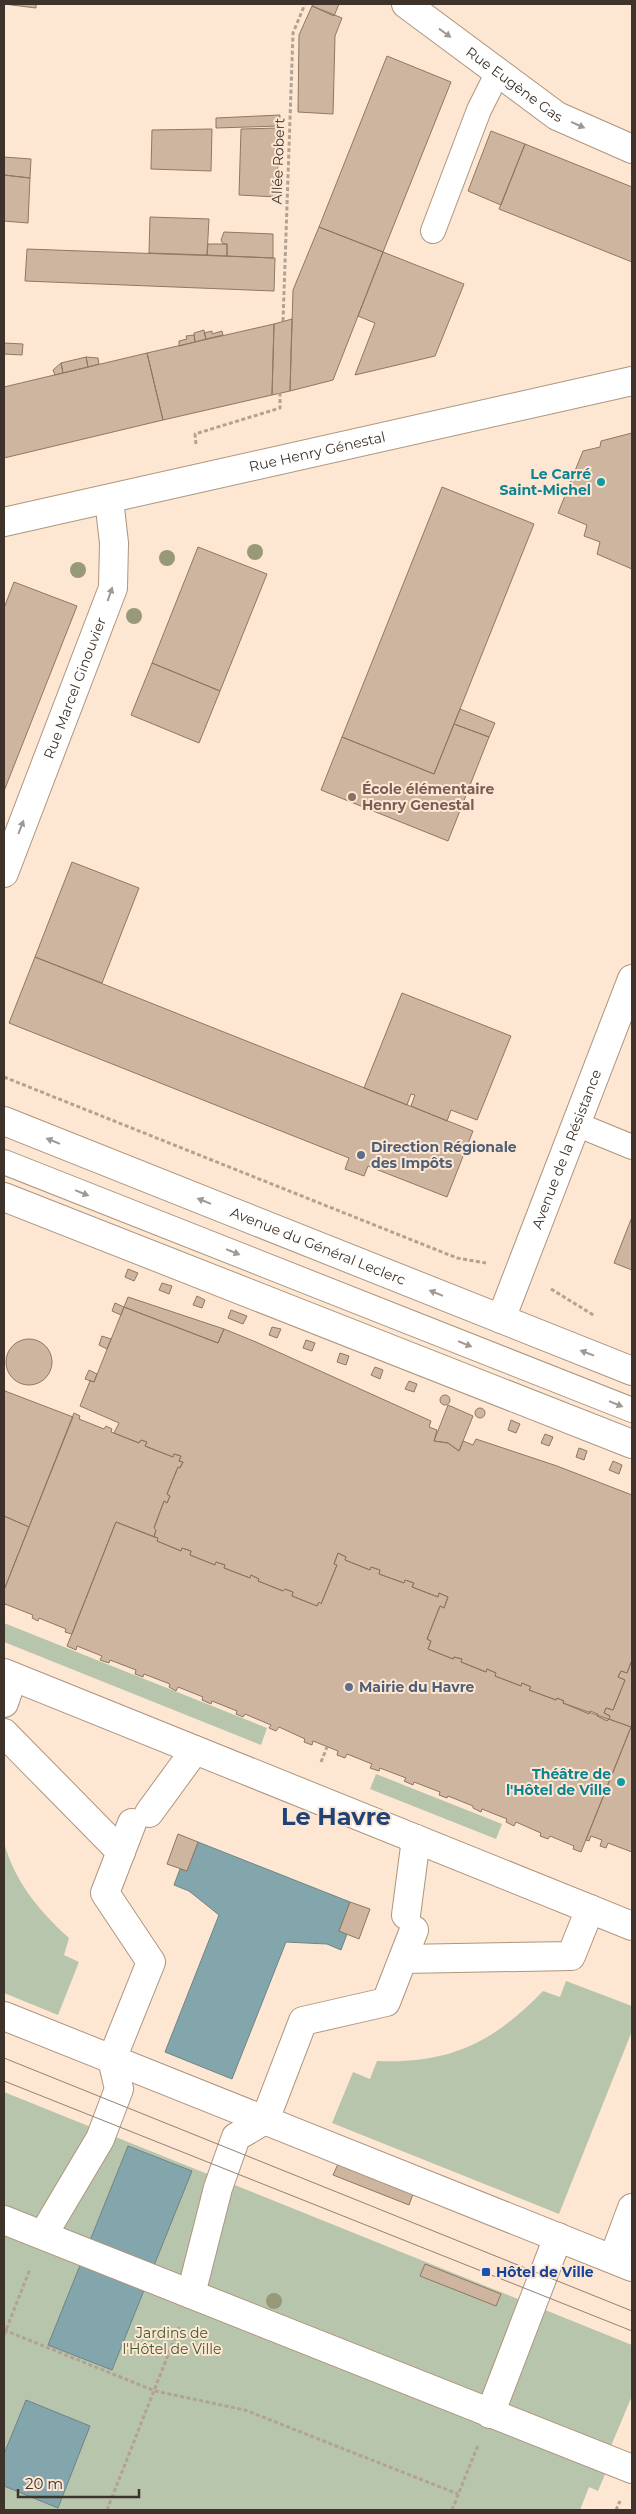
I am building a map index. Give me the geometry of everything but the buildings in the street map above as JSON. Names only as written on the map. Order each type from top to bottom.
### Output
[{"type":"street","name":"Rue Eugène Gas","points":[[406,4],[557,116],[632,149]]},
{"type":"street","name":"Rue Henry Génestal","points":[[4,522],[632,381]]},
{"type":"street","name":"Rue Marcel Ginouvier","points":[[4,873],[113,588],[114,543],[109,499]]},
{"type":"street","name":"Avenue de la Résistance","points":[[501,1319],[632,979]]},
{"type":"street","name":"Avenue du Général Leclerc","points":[[4,1121],[632,1371]]},
{"type":"street","points":[[4,1197],[632,1444]]},
{"type":"street","points":[[4,1703],[8,1675],[632,1926]]},
{"type":"street","points":[[4,1733],[121,1852]]},
{"type":"street","points":[[43,2235],[100,2138],[120,2089],[112,2059],[151,1962],[105,1894],[121,1852],[141,1818],[195,1750]]},
{"type":"street","points":[[192,2294],[218,2188],[236,2137],[264,2120],[303,2021],[386,2002],[403,1959],[410,1922],[416,1839]]},
{"type":"street","points":[[403,1959],[571,1956],[590,1909]]},
{"type":"street","points":[[4,2016],[623,2263],[632,2208]]},
{"type":"street","points":[[4,2220],[632,2469]]},
{"type":"street","points":[[490,2414],[558,2237]]},
{"type":"lane","points":[[433,231],[479,110],[498,72]]},
{"type":"lane","points":[[576,1124],[632,1147]]},
{"type":"lane","points":[[4,1162],[632,1410]]},
{"type":"path","name":"Allée Robert","points":[[283,321],[293,33],[305,4]]},
{"type":"path","points":[[197,453],[195,434],[280,408],[280,393]]},
{"type":"path","points":[[4,1077],[457,1258],[520,1269],[596,1317]]},
{"type":"path","points":[[318,1769],[327,1748]]},
{"type":"path","points":[[43,2235],[4,2332],[154,2391],[246,2410],[458,2494]]},
{"type":"path","points":[[107,2510],[192,2294]]},
{"type":"path","points":[[452,2510],[490,2414]]},
{"type":"green space","points":[[4,1623],[267,1728],[261,1745],[4,1642]]},
{"type":"green space","points":[[376,1774],[502,1824],[496,1839],[370,1789]]},
{"type":"green space","points":[[4,1842],[14,1870],[29,1895],[48,1918],[69,1938],[64,1955],[79,1962],[58,2015],[4,1993]]},
{"type":"green space","points":[[566,1981],[632,2006],[632,2031],[559,2214],[332,2123],[353,2072],[370,2079],[377,2061],[426,2059],[468,2047],[506,2024],[543,1991],[560,1997]]},
{"type":"green space","name":"Jardins de l'Hôtel de Ville","points":[[4,2092],[632,2345],[632,2396],[611,2446],[606,2444],[606,2472],[598,2491],[589,2487],[580,2510],[4,2510]]},
{"type":"water","points":[[198,1842],[350,1902],[339,1931],[347,1934],[341,1950],[327,1944],[286,1942],[232,2079],[165,2052],[219,1915],[189,1891],[174,1885],[180,1869],[187,1871]]},
{"type":"water","points":[[128,2146],[192,2171],[112,2370],[48,2345]]},
{"type":"water","points":[[26,2400],[90,2426],[58,2508],[4,2486],[4,2454]]},
{"type":"tram line","points":[[4,2058],[632,2311]]},
{"type":"tram line","points":[[4,2081],[632,2331]]},
{"type":"place","name":"Le Carré Saint-Michel","points":[[601,482]]},
{"type":"place","name":"École élémentaire Henry Genestal","points":[[352,797]]},
{"type":"place","name":"Direction Régionale des Impôts","points":[[361,1155]]},
{"type":"place","name":"Mairie du Havre","points":[[349,1687]]},
{"type":"place","name":"Théâtre de l'Hôtel de Ville","points":[[621,1782]]},
{"type":"place","name":"Hôtel de Ville","points":[[486,2272]]},
{"type":"district","name":"Le Havre","points":[[336,1816]]}]
